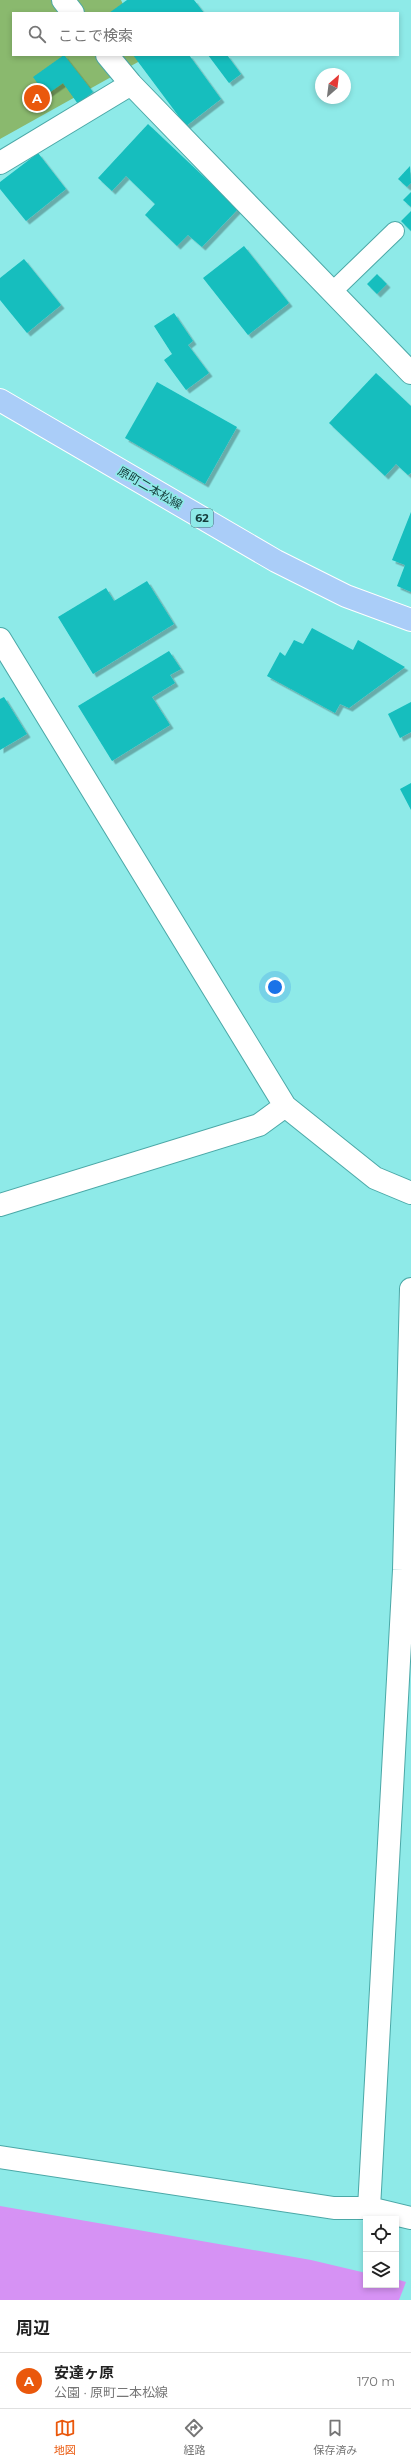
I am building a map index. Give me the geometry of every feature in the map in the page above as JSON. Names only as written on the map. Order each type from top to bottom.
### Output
[{"type":"main road","name":"原町二本松線","points":[[0,400],[276,561],[346,596],[411,620]]},
{"type":"street","points":[[63,0],[72,12]]},
{"type":"street","points":[[108,56],[131,84],[411,373]]},
{"type":"street","points":[[0,163],[131,84]]},
{"type":"street","points":[[0,639],[285,1106],[375,1178],[411,1193]]},
{"type":"street","points":[[0,1205],[259,1125],[285,1106]]},
{"type":"street","points":[[369,2208],[408,1513],[411,1289]]},
{"type":"street","points":[[0,2157],[334,2208],[369,2208],[411,2218]]},
{"type":"lane","points":[[333,291],[395,231]]},
{"type":"green space","points":[[0,0],[121,0],[127,12],[12,12],[12,56],[147,57],[0,139]]},
{"type":"shaded area","points":[[0,2206],[311,2260],[363,2272],[363,2288],[399,2288],[399,2280],[406,2282],[399,2300],[0,2300]]},
{"type":"building","points":[[127,0],[194,0],[203,12],[110,12]]},
{"type":"building","points":[[63,56],[65,56],[93,92],[78,104],[63,83],[46,95],[33,77]]},
{"type":"building","points":[[134,56],[190,56],[221,99],[186,126]]},
{"type":"building","points":[[209,56],[228,56],[241,74],[229,83]]},
{"type":"building","points":[[148,124],[238,209],[202,247],[188,235],[177,246],[145,215],[155,204],[126,176],[112,191],[98,178]]},
{"type":"building","points":[[38,153],[66,189],[26,221],[0,189],[0,182]]},
{"type":"building","points":[[410,166],[411,183],[407,187],[398,179]]},
{"type":"building","points":[[411,192],[411,207],[403,200]]},
{"type":"building","points":[[411,211],[411,231],[401,221]]},
{"type":"building","points":[[244,246],[289,303],[248,335],[203,278]]},
{"type":"building","points":[[24,259],[61,305],[27,333],[0,300],[0,278]]},
{"type":"building","points":[[377,274],[387,284],[377,294],[367,284]]},
{"type":"building","points":[[174,313],[193,341],[188,345],[209,373],[186,390],[164,360],[172,354],[154,326]]},
{"type":"building","points":[[376,373],[411,406],[411,473],[408,475],[396,464],[385,476],[329,423]]},
{"type":"building","points":[[157,382],[237,427],[205,484],[125,438]]},
{"type":"building","points":[[411,512],[411,592],[397,586],[405,565],[392,560]]},
{"type":"building","points":[[147,581],[174,624],[93,674],[58,617],[106,588],[114,601]]},
{"type":"building","points":[[312,628],[353,650],[358,640],[405,667],[349,708],[340,704],[335,713],[267,676],[280,652],[285,656],[294,640],[303,644]]},
{"type":"building","points":[[169,651],[181,669],[170,675],[175,683],[152,697],[170,725],[112,761],[78,706]]},
{"type":"building","points":[[4,697],[27,734],[0,750],[0,699]]},
{"type":"building","points":[[411,702],[411,732],[400,738],[388,714]]},
{"type":"building","points":[[411,783],[411,810],[400,789]]},
{"type":"place","name":"安達ヶ原","points":[[37,98]]}]
